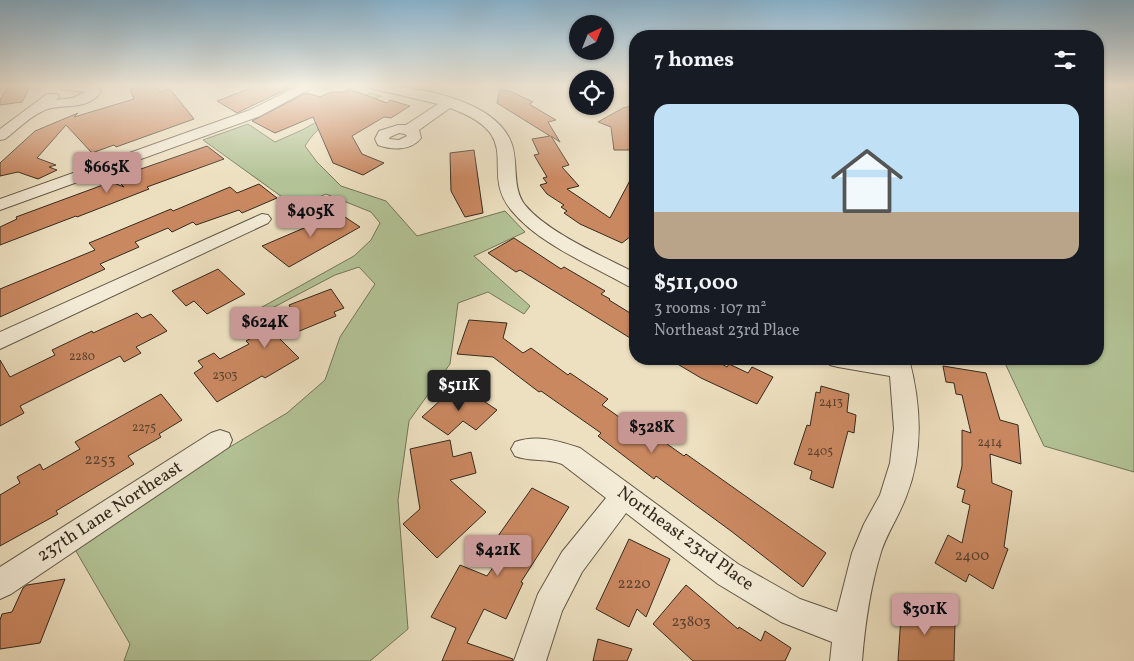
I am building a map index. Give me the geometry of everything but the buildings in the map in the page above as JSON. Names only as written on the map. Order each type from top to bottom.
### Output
[{"type":"street","points":[[0,136],[27,116]]},
{"type":"street","points":[[0,205],[247,116]]},
{"type":"street","points":[[409,130],[429,116]]},
{"type":"street","points":[[483,116],[500,131],[504,141],[511,195],[518,206],[530,219],[627,277]]},
{"type":"street","points":[[0,118],[23,119]]},
{"type":"street","points":[[0,341],[166,265],[210,252],[270,220]]},
{"type":"street","points":[[846,661],[848,632],[860,576],[869,548],[892,498],[903,468],[908,436],[899,365]]},
{"type":"street","name":"237th Lane Northeast","points":[[0,584],[220,440]]},
{"type":"street","name":"Northeast 23rd Place","points":[[524,449],[555,450],[571,456],[728,574],[792,611],[848,632]]},
{"type":"street","points":[[530,661],[549,605],[572,562],[624,495]]},
{"type":"green space","points":[[328,116],[346,116],[320,128],[305,146],[317,162],[341,186],[386,201],[417,236],[505,211],[525,232],[474,256],[530,306],[524,314],[488,292],[458,303],[450,364],[409,421],[398,500],[408,629],[370,661],[124,661],[130,644],[73,546],[218,454],[287,413],[325,380],[340,337],[375,284],[359,267],[335,275],[259,315],[255,311],[354,256],[371,240],[380,223],[371,212],[326,194],[296,207],[203,140],[248,124],[275,142]]},
{"type":"green space","points":[[1104,116],[1134,116],[1134,472],[1044,446],[1006,365],[1104,365]]}]
